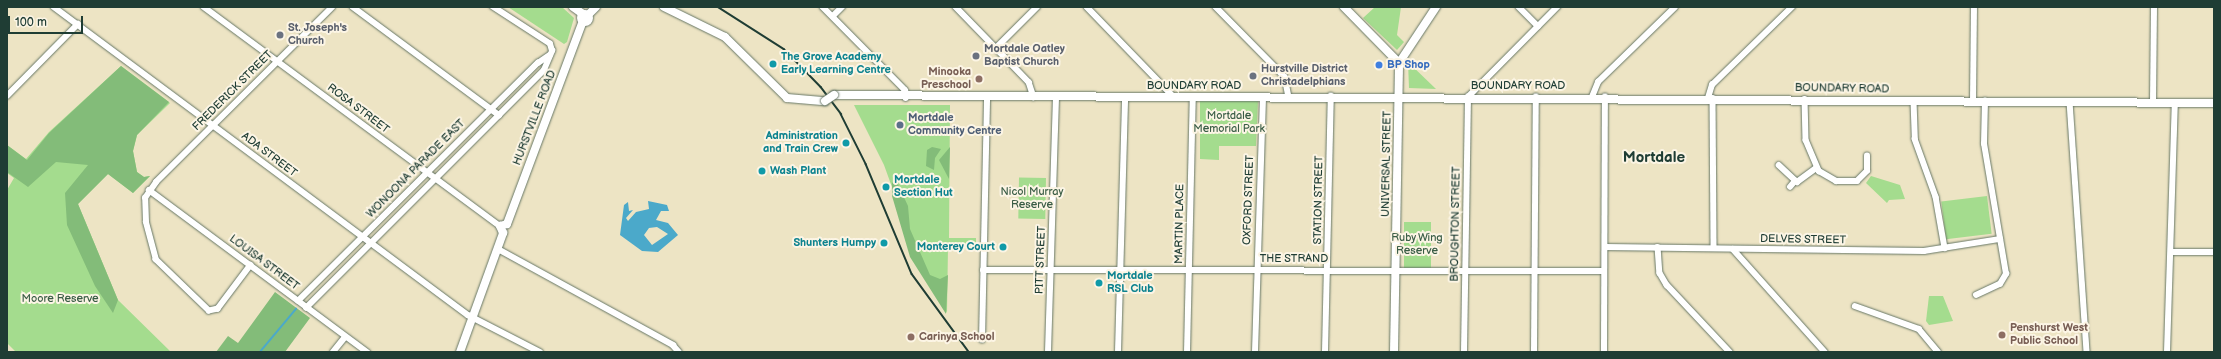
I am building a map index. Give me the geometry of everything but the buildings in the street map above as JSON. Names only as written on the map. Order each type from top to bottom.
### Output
[{"type":"main road","points":[[573,7],[585,17]]},
{"type":"main road","name":"HURSTVILLE ROAD","points":[[460,352],[498,249],[504,228],[585,17],[596,7]]},
{"type":"main road","name":"BOUNDARY ROAD","points":[[664,7],[725,37],[788,98],[825,101],[834,95],[906,98],[1399,96],[2214,103]]},
{"type":"main road","points":[[1344,7],[1399,62],[1436,7]]},
{"type":"main road","name":"UNIVERSAL STREET","points":[[1394,352],[1399,62]]},
{"type":"street","name":"ADA STREET","points":[[54,7],[371,244],[473,317],[537,351]]},
{"type":"street","name":"ROSA STREET","points":[[204,7],[427,173],[504,228]]},
{"type":"street","name":"FREDERICK STREET","points":[[149,190],[332,7]]},
{"type":"street","points":[[353,7],[499,115]]},
{"type":"street","points":[[493,7],[543,37],[552,47],[550,55]]},
{"type":"street","points":[[824,7],[905,90],[906,98]]},
{"type":"street","points":[[833,16],[842,7]]},
{"type":"street","points":[[956,7],[1032,85],[1034,97]]},
{"type":"street","points":[[996,48],[1037,7]]},
{"type":"street","points":[[1087,7],[1174,97]]},
{"type":"street","points":[[1216,7],[1285,77],[1289,97]]},
{"type":"street","points":[[1519,7],[1538,26]]},
{"type":"street","points":[[1468,97],[1557,7]]},
{"type":"street","points":[[1592,97],[1598,82],[1675,7]]},
{"type":"street","points":[[1714,248],[1712,85],[1792,7]]},
{"type":"street","points":[[1973,101],[1974,7]]},
{"type":"street","points":[[2153,102],[2154,7]]},
{"type":"street","points":[[7,96],[78,24]]},
{"type":"street","name":"WONOONA PARADE EAST","points":[[298,301],[491,109],[550,55]]},
{"type":"street","name":"WONOONA PARADE EAST","points":[[306,308],[544,70],[550,55]]},
{"type":"street","name":"STATION STREET","points":[[1325,352],[1331,96]]},
{"type":"street","name":"PITT STREET","points":[[1048,352],[1056,97]]},
{"type":"street","points":[[1118,352],[1126,97]]},
{"type":"street","name":"MARTIN PLACE","points":[[1187,352],[1193,97]]},
{"type":"street","name":"OXFORD STREET","points":[[1255,352],[1263,97]]},
{"type":"street","name":"BROUGHTON STREET","points":[[1464,352],[1468,97]]},
{"type":"street","points":[[1534,352],[1536,97]]},
{"type":"street","points":[[1604,352],[1605,97]]},
{"type":"street","points":[[982,340],[987,98]]},
{"type":"street","points":[[1805,99],[1806,140],[1816,168],[1836,182],[1852,182],[1866,174],[1867,156]]},
{"type":"street","points":[[1914,101],[1915,139],[1936,198],[1945,248]]},
{"type":"street","points":[[1976,296],[2005,280],[2000,238],[1984,140],[1985,101]]},
{"type":"street","points":[[2070,102],[2086,352]]},
{"type":"street","points":[[2167,352],[2175,103]]},
{"type":"street","points":[[1779,165],[1795,181],[1801,181],[1816,168]]},
{"type":"street","points":[[1790,187],[1795,181]]},
{"type":"street","points":[[149,190],[144,200],[146,222],[156,260],[207,310],[218,309],[250,265]]},
{"type":"street","name":"LOUISA STREET","points":[[149,190],[366,352]]},
{"type":"street","name":"DELVES STREET","points":[[1605,246],[1924,251],[2000,238]]},
{"type":"street","points":[[1658,247],[1660,273],[1667,285],[1730,352]]},
{"type":"street","points":[[498,249],[673,345],[679,352]]},
{"type":"street","points":[[1733,249],[1824,352]]},
{"type":"street","points":[[2171,252],[2214,252]]},
{"type":"street","name":"THE STRAND","points":[[984,270],[1327,269],[1604,271]]},
{"type":"street","points":[[1855,306],[1919,328],[1938,352]]},
{"type":"street","points":[[333,352],[345,337]]},
{"type":"green space","points":[[508,7],[562,7],[574,18],[567,42],[564,44]]},
{"type":"green space","points":[[1375,7],[1401,7],[1397,35],[1404,42],[1397,50],[1363,18]]},
{"type":"green space","points":[[1408,62],[1436,89],[1409,88]]},
{"type":"green space","name":"Moore Reserve","points":[[121,66],[170,103],[137,135],[133,151],[137,172],[144,177],[150,176],[133,193],[108,174],[78,204],[118,300],[171,352],[16,352],[7,343],[7,190],[14,178],[7,173],[7,145],[26,159],[49,132]]},
{"type":"green space","points":[[121,66],[169,102],[137,135],[133,151],[137,172],[144,177],[150,176],[133,193],[108,174],[78,204],[118,300],[113,313],[95,286],[67,225],[65,193],[88,165],[56,162],[28,187],[7,172],[7,145],[27,160],[49,133]]},
{"type":"green space","name":"Mortdale Memorial Park","points":[[1200,100],[1258,100],[1256,146],[1219,146],[1219,160],[1200,159]]},
{"type":"green space","points":[[854,105],[950,105],[949,238],[976,238],[976,247],[948,247],[947,313],[918,259],[884,165]]},
{"type":"green space","points":[[932,147],[941,149],[935,158],[934,170],[926,166],[927,150]]},
{"type":"green space","points":[[950,147],[949,179],[939,160]]},
{"type":"green space","points":[[1871,176],[1900,185],[1905,199],[1889,200],[1887,203],[1866,183]]},
{"type":"green space","name":"Nicol Murray Reserve","points":[[1019,178],[1046,178],[1045,219],[1018,219]]},
{"type":"green space","points":[[896,180],[908,206],[910,229],[930,275],[940,279],[948,275],[946,314],[910,257],[892,196],[892,183]]},
{"type":"green space","points":[[1987,196],[1992,234],[1946,239],[1941,202]]},
{"type":"green space","name":"Ruby Wing Reserve","points":[[1404,222],[1431,222],[1431,268],[1404,268]]},
{"type":"green space","points":[[275,292],[310,318],[285,352],[216,352],[228,336],[238,343]]},
{"type":"green space","points":[[1929,296],[1943,296],[1953,321],[1929,325],[1926,321]]},
{"type":"water","points":[[648,201],[667,205],[669,211],[661,211],[656,220],[668,223],[678,235],[658,252],[642,251],[620,235],[624,205],[628,202],[629,211],[633,210],[626,218],[628,221],[636,212],[649,209]],"holes":[[[657,227],[668,234],[652,245],[644,235],[649,228]]]},
{"type":"waterway","points":[[260,352],[296,309]]},
{"type":"railway","points":[[718,7],[784,49],[821,87],[841,114],[866,164],[912,274],[969,352]]},
{"type":"place","name":"St. Joseph's Church","points":[[280,35]]},
{"type":"place","name":"Mortdale Oatley Baptist Church","points":[[976,56]]},
{"type":"place","name":"The Grove Academy Early Learning Centre","points":[[773,64]]},
{"type":"place","name":"BP Shop","points":[[1379,65]]},
{"type":"place","name":"Hurstville District Christadelphians","points":[[1253,76]]},
{"type":"place","name":"Minooka Preschool","points":[[979,79]]},
{"type":"place","name":"Mortdale Community Centre","points":[[900,125]]},
{"type":"place","name":"Administration and Train Crew","points":[[846,143]]},
{"type":"place","name":"Wash Plant","points":[[762,171]]},
{"type":"place","name":"Mortdale Section Hut","points":[[886,187]]},
{"type":"place","name":"Shunters Humpy","points":[[884,243]]},
{"type":"place","name":"Monterey Court","points":[[1003,247]]},
{"type":"place","name":"Mortdale RSL Club","points":[[1099,283]]},
{"type":"place","name":"Penshurst West Public School","points":[[2002,335]]},
{"type":"place","name":"Carinya School","points":[[911,337]]},
{"type":"district","name":"Mortdale","points":[[1654,158]]}]
